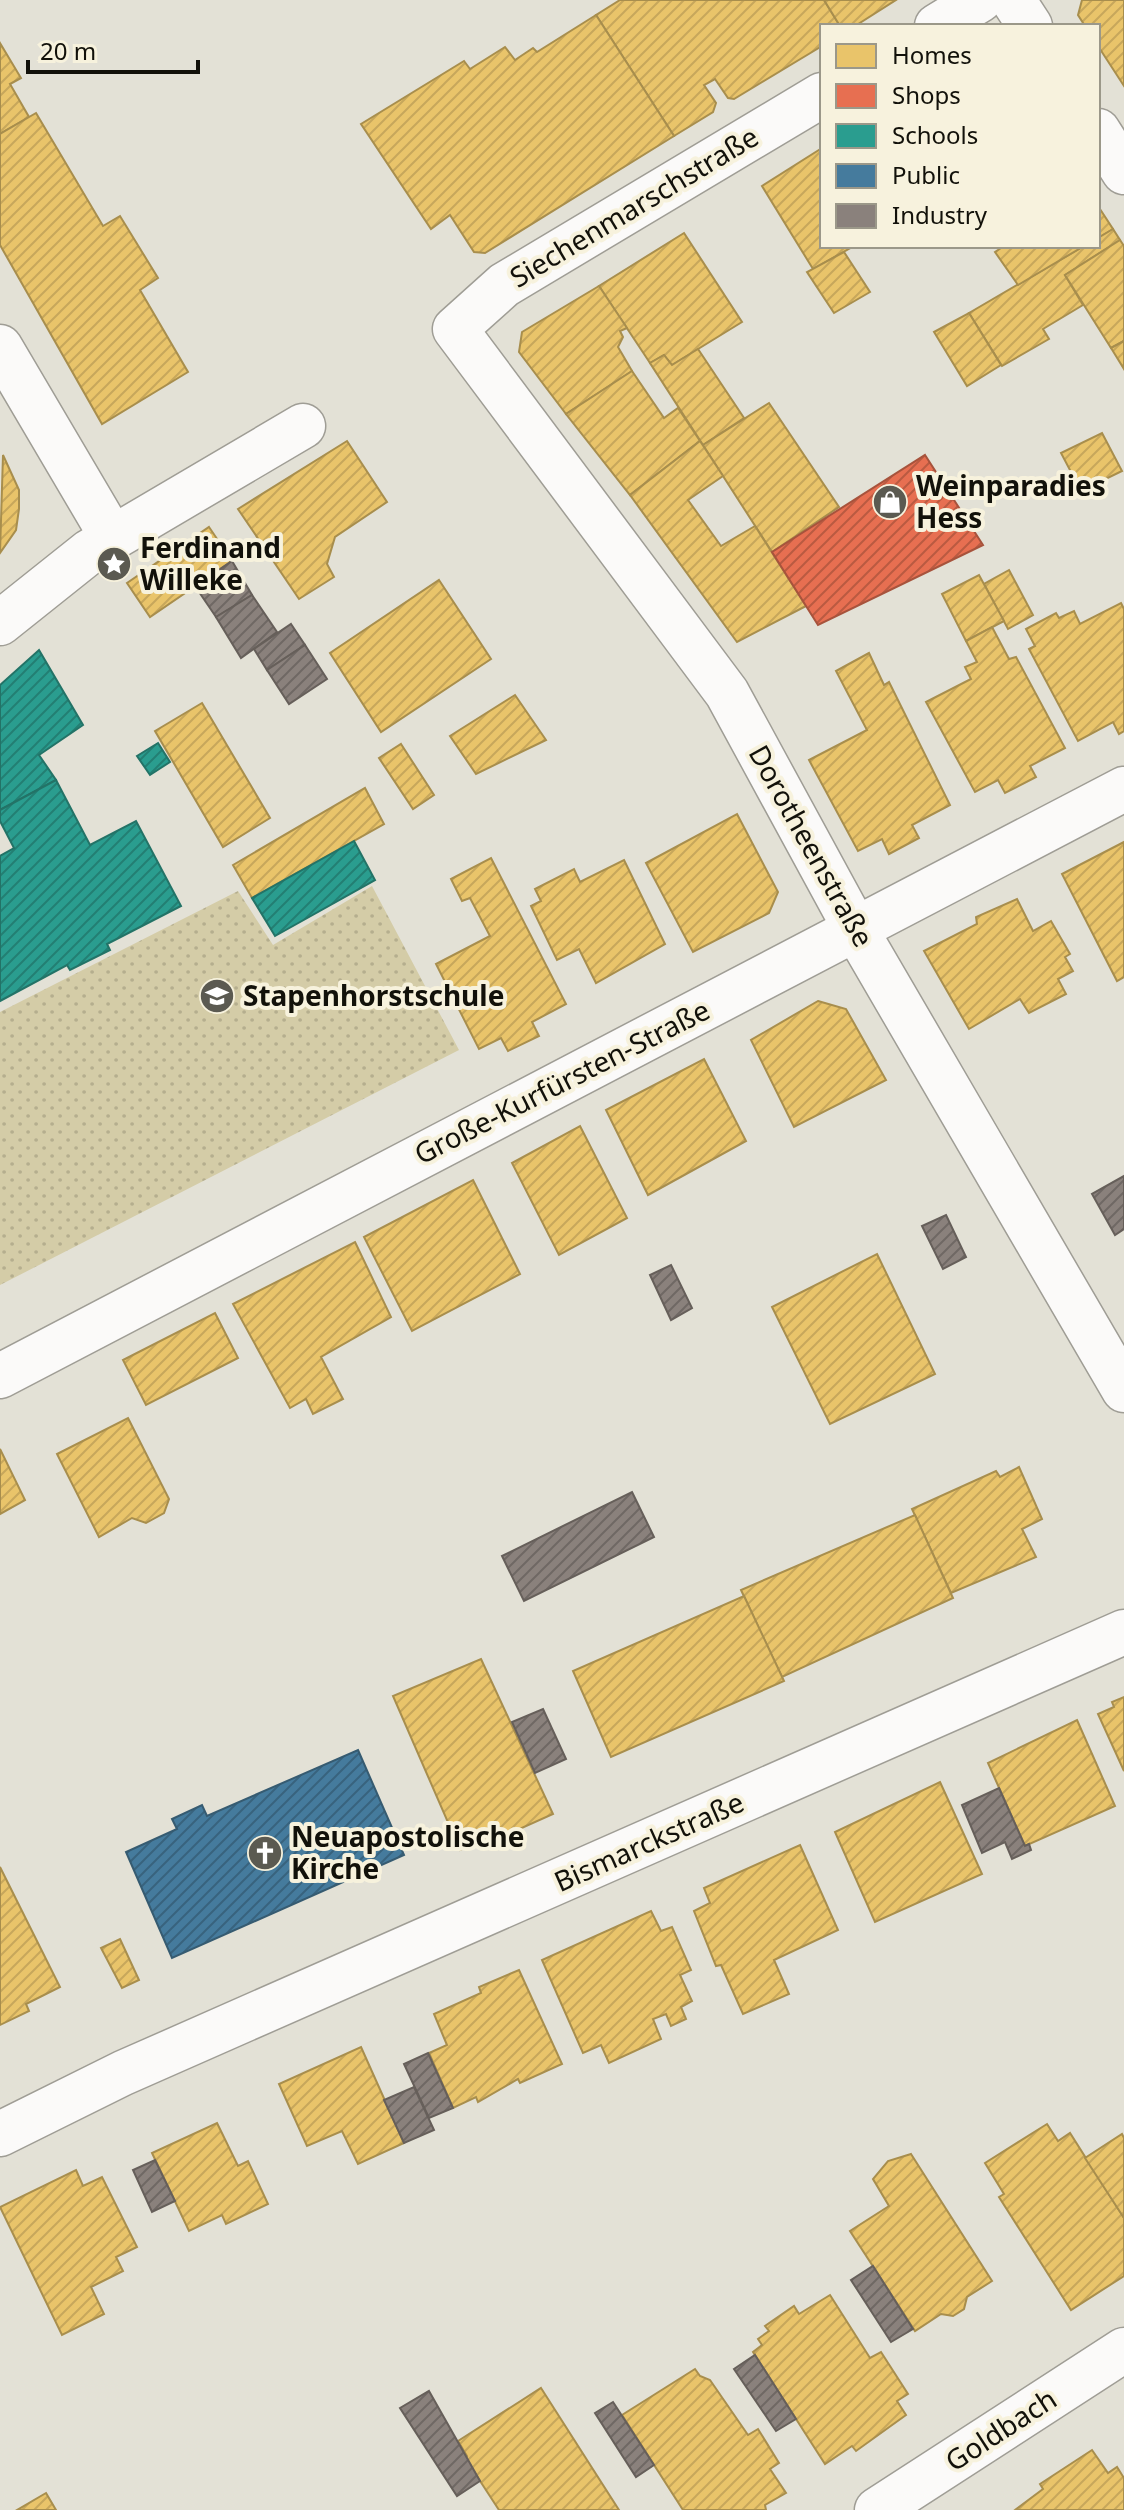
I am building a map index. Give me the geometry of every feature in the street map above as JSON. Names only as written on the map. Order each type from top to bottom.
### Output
[{"type":"street","points":[[940,24],[980,0]]},
{"type":"street","points":[[1013,0],[1029,24]]},
{"type":"street","name":"Siechenmarschstraße","points":[[455,329],[504,285],[820,96]]},
{"type":"street","points":[[1100,134],[1124,172]]},
{"type":"street","name":"Dorotheenstraße","points":[[455,329],[727,693],[856,930],[1124,1390]]},
{"type":"street","points":[[0,347],[101,544]]},
{"type":"street","points":[[0,623],[101,544],[303,426]]},
{"type":"street","name":"Große-Kurfürsten-Straße","points":[[0,1376],[1124,789]]},
{"type":"street","name":"Bismarckstraße","points":[[0,2134],[123,2073],[1124,1632]]},
{"type":"street","name":"Goldbach","points":[[877,2510],[1124,2350]]},
{"type":"shaded area","name":"Stapenhorstschule","points":[[372,886],[459,1050],[0,1285],[0,1012],[238,891],[273,945]]},
{"type":"building: Homes","points":[[620,0],[824,0],[839,24],[820,24],[820,47],[734,99],[728,98],[715,79],[704,85],[716,103],[713,112],[674,136],[596,15]]},
{"type":"building: Homes","points":[[824,0],[896,0],[858,24],[839,24]]},
{"type":"building: Homes","points":[[1082,0],[1124,0],[1124,86],[1100,49],[1100,24],[1084,24],[1078,15]]},
{"type":"building: Homes","points":[[596,15],[674,136],[485,253],[474,252],[450,215],[431,229],[361,124],[464,61],[470,69],[505,47],[515,60],[533,48],[537,52]]},
{"type":"building: Homes","points":[[0,43],[21,78],[10,84],[29,117],[0,134]]},
{"type":"building: Homes","points":[[36,113],[103,226],[120,216],[158,278],[140,290],[188,372],[102,424],[0,245],[0,134]]},
{"type":"building: Homes","points":[[820,149],[820,248],[850,248],[813,269],[762,186]]},
{"type":"building: Homes","points":[[1100,209],[1113,229],[1100,237]]},
{"type":"building: Homes","points":[[1113,229],[1120,240],[1065,275],[1083,305],[1043,329],[1049,339],[1002,366],[969,313],[1081,248],[1100,248],[1100,237]]},
{"type":"building: Homes","points":[[684,233],[742,322],[672,365],[664,355],[650,363],[599,286]]},
{"type":"building: Homes","points":[[1120,240],[1124,246],[1124,341],[1111,348],[1065,275]]},
{"type":"building: Homes","points":[[1001,248],[1081,248],[1018,285],[995,252]]},
{"type":"building: Homes","points":[[844,252],[870,292],[834,313],[807,272]]},
{"type":"building: Homes","points":[[599,286],[627,328],[620,331],[623,337],[618,347],[632,371],[566,414],[519,352],[522,332]]},
{"type":"building: Homes","points":[[969,313],[1001,365],[967,386],[934,332]]},
{"type":"building: Homes","points":[[1124,341],[1124,369],[1111,348]]},
{"type":"building: Homes","points":[[698,349],[744,418],[703,445],[650,363],[664,355],[672,365]]},
{"type":"building: Homes","points":[[632,371],[664,418],[678,408],[700,441],[630,495],[566,414]]},
{"type":"building: Homes","points":[[769,403],[839,507],[772,552],[703,445]]},
{"type":"building: Homes","points":[[1102,433],[1122,471],[1081,491],[1061,453]]},
{"type":"building: Homes","points":[[347,441],[387,502],[335,537],[327,564],[334,577],[299,599],[238,509]]},
{"type":"building: Homes","points":[[700,441],[723,476],[688,500],[721,546],[755,526],[806,606],[737,642],[630,495]]},
{"type":"building: Homes","points":[[3,455],[19,490],[19,509],[16,530],[0,553]]},
{"type":"building: Homes","points":[[209,527],[232,561],[150,617],[127,583]]},
{"type":"building: Homes","points":[[1009,570],[1033,615],[1008,629],[984,584]]},
{"type":"building: Homes","points":[[979,575],[1004,621],[966,641],[942,594]]},
{"type":"building: Homes","points":[[439,580],[491,659],[381,732],[330,653]]},
{"type":"building: Homes","points":[[1121,603],[1124,609],[1124,731],[1119,734],[1113,722],[1078,741],[1029,649],[1035,646],[1026,629],[1056,613],[1059,618],[1074,611],[1080,624]]},
{"type":"building: Homes","points":[[992,627],[1009,659],[1016,657],[1065,748],[1030,766],[1036,777],[1005,793],[998,780],[975,792],[926,702],[971,679],[965,667],[977,662],[966,641]]},
{"type":"building: Homes","points":[[869,653],[884,685],[889,682],[950,805],[912,825],[919,838],[889,854],[882,839],[858,851],[809,760],[867,730],[836,671]]},
{"type":"building: Homes","points":[[515,695],[546,740],[476,774],[450,736]]},
{"type":"building: Homes","points":[[202,703],[270,818],[223,847],[155,731]]},
{"type":"building: Homes","points":[[401,744],[434,795],[413,809],[379,758]]},
{"type":"building: Homes","points":[[365,788],[384,824],[252,898],[233,865]]},
{"type":"building: Homes","points":[[737,814],[778,892],[769,913],[693,952],[646,863]]},
{"type":"building: Homes","points":[[1124,842],[1124,977],[1117,981],[1062,874]]},
{"type":"building: Homes","points":[[491,858],[566,1004],[532,1022],[539,1036],[508,1051],[501,1038],[479,1049],[436,964],[490,936],[470,898],[462,901],[451,879]]},
{"type":"building: Homes","points":[[624,860],[665,944],[596,983],[579,949],[557,960],[531,906],[541,901],[535,889],[574,869],[580,882]]},
{"type":"building: Homes","points":[[1017,899],[1033,931],[1051,921],[1070,954],[1065,957],[1073,971],[1058,979],[1066,994],[1029,1013],[1020,999],[969,1029],[924,951],[977,924],[976,917]]},
{"type":"building: Homes","points":[[818,1001],[846,1009],[886,1080],[794,1127],[751,1040]]},
{"type":"building: Homes","points":[[704,1059],[746,1141],[648,1195],[606,1110]]},
{"type":"building: Homes","points":[[580,1126],[627,1218],[559,1255],[512,1163]]},
{"type":"building: Homes","points":[[473,1180],[520,1274],[412,1331],[364,1237]]},
{"type":"building: Homes","points":[[355,1242],[391,1317],[321,1357],[343,1399],[313,1414],[306,1399],[290,1408],[233,1304]]},
{"type":"building: Homes","points":[[877,1254],[935,1374],[830,1424],[772,1307]]},
{"type":"building: Homes","points":[[215,1313],[238,1358],[146,1405],[123,1360]]},
{"type":"building: Homes","points":[[128,1418],[169,1499],[164,1513],[146,1523],[132,1518],[99,1537],[57,1454]]},
{"type":"building: Homes","points":[[0,1449],[25,1500],[0,1514]]},
{"type":"building: Homes","points":[[1019,1467],[1042,1519],[1022,1529],[1036,1557],[951,1593],[912,1509],[996,1471],[1000,1477]]},
{"type":"building: Homes","points":[[915,1515],[953,1598],[782,1677],[741,1590]]},
{"type":"building: Homes","points":[[744,1596],[784,1681],[611,1757],[573,1671]]},
{"type":"building: Homes","points":[[481,1659],[553,1814],[495,1840],[493,1835],[460,1850],[393,1696]]},
{"type":"building: Homes","points":[[1124,1697],[1124,1771],[1098,1714],[1114,1707],[1112,1702]]},
{"type":"building: Homes","points":[[1077,1720],[1115,1806],[1025,1846],[988,1763]]},
{"type":"building: Homes","points":[[940,1782],[982,1874],[875,1922],[835,1832]]},
{"type":"building: Homes","points":[[800,1845],[838,1930],[774,1960],[789,1994],[743,2014],[721,1965],[716,1966],[694,1911],[710,1903],[704,1888]]},
{"type":"building: Homes","points":[[0,1867],[60,1987],[26,2004],[29,2011],[0,2025]]},
{"type":"building: Homes","points":[[651,1911],[661,1931],[672,1927],[691,1970],[680,1975],[692,2001],[681,2007],[686,2019],[671,2026],[666,2014],[653,2019],[661,2039],[609,2063],[601,2045],[583,2053],[542,1960]]},
{"type":"building: Homes","points":[[120,1939],[139,1980],[122,1988],[101,1948]]},
{"type":"building: Homes","points":[[519,1970],[562,2064],[520,2083],[518,2079],[478,2102],[476,2097],[453,2108],[429,2053],[447,2045],[434,2014],[481,1993],[479,1987]]},
{"type":"building: Homes","points":[[361,2047],[404,2143],[358,2164],[342,2131],[307,2146],[279,2084]]},
{"type":"building: Homes","points":[[217,2123],[238,2166],[248,2161],[268,2204],[226,2224],[222,2215],[189,2231],[152,2153]]},
{"type":"building: Homes","points":[[1047,2124],[1058,2141],[1070,2133],[1124,2218],[1124,2276],[1071,2310],[999,2197],[1004,2194],[985,2163]]},
{"type":"building: Homes","points":[[1122,2134],[1124,2138],[1124,2218],[1085,2158]]},
{"type":"building: Homes","points":[[911,2154],[992,2281],[967,2297],[964,2309],[953,2316],[941,2314],[915,2331],[850,2231],[889,2206],[873,2179],[888,2161]]},
{"type":"building: Homes","points":[[76,2170],[83,2186],[102,2177],[137,2247],[116,2257],[123,2271],[91,2287],[104,2314],[62,2335],[0,2207]]},
{"type":"building: Homes","points":[[830,2295],[870,2358],[881,2352],[908,2394],[897,2401],[906,2415],[856,2451],[852,2446],[825,2464],[753,2352],[762,2345],[758,2339],[769,2331],[765,2326],[794,2306],[799,2314]]},
{"type":"building: Homes","points":[[695,2369],[700,2376],[710,2380],[748,2435],[758,2429],[779,2463],[770,2469],[786,2493],[765,2505],[766,2510],[683,2510],[622,2415]]},
{"type":"building: Homes","points":[[541,2388],[619,2510],[499,2510],[465,2458],[467,2456],[458,2441]]},
{"type":"building: Homes","points":[[1092,2450],[1108,2473],[1117,2467],[1124,2478],[1124,2510],[1015,2510],[1043,2489],[1040,2484]]},
{"type":"building: Homes","points":[[46,2493],[56,2510],[17,2510]]},
{"type":"building: Shops","points":[[925,455],[983,545],[818,625],[772,552]]},
{"type":"building: Schools","points":[[39,650],[83,725],[39,755],[56,780],[0,810],[0,685]]},
{"type":"building: Schools","points":[[158,743],[170,762],[150,775],[137,756]]},
{"type":"building: Schools","points":[[56,780],[90,845],[136,821],[181,906],[107,944],[110,950],[70,970],[67,965],[0,1001],[0,856],[14,848],[0,821],[0,810]]},
{"type":"building: Schools","points":[[354,841],[375,880],[275,936],[252,898]]},
{"type":"building: Public","name":"Neuapostolische Kirche","points":[[358,1750],[404,1855],[172,1958],[126,1852],[177,1829],[172,1819],[202,1805],[207,1816]]},
{"type":"building: Industry","points":[[232,561],[252,595],[216,617],[195,586]]},
{"type":"building: Industry","points":[[252,595],[277,632],[241,658],[216,617]]},
{"type":"building: Industry","points":[[291,624],[305,645],[267,670],[254,649]]},
{"type":"building: Industry","points":[[305,645],[327,679],[289,704],[267,670]]},
{"type":"building: Industry","points":[[1124,1176],[1124,1229],[1115,1235],[1092,1194]]},
{"type":"building: Industry","points":[[946,1215],[966,1257],[943,1269],[922,1226]]},
{"type":"building: Industry","points":[[671,1265],[692,1308],[671,1320],[650,1275]]},
{"type":"building: Industry","points":[[632,1492],[654,1537],[524,1601],[502,1556]]},
{"type":"building: Industry","points":[[543,1709],[566,1759],[535,1773],[512,1722]]},
{"type":"building: Industry","points":[[999,1788],[1025,1846],[1029,1844],[1031,1850],[1012,1859],[1005,1842],[982,1853],[962,1805]]},
{"type":"building: Industry","points":[[428,2053],[453,2108],[429,2118],[404,2064]]},
{"type":"building: Industry","points":[[414,2087],[434,2130],[404,2143],[384,2100]]},
{"type":"building: Industry","points":[[155,2160],[175,2201],[152,2212],[133,2170]]},
{"type":"building: Industry","points":[[873,2266],[913,2329],[891,2342],[851,2280]]},
{"type":"building: Industry","points":[[755,2355],[796,2419],[776,2431],[734,2369]]},
{"type":"building: Industry","points":[[429,2391],[480,2481],[457,2496],[400,2408]]},
{"type":"building: Industry","points":[[613,2402],[654,2465],[636,2477],[595,2413]]},
{"type":"place","name":"Weinparadies Hess","points":[[890,502]]},
{"type":"place","name":"Ferdinand Willeke","points":[[114,564]]},
{"type":"place","name":"Stapenhorstschule","points":[[217,996]]},
{"type":"place","name":"Neuapostolische Kirche","points":[[265,1853]]}]
